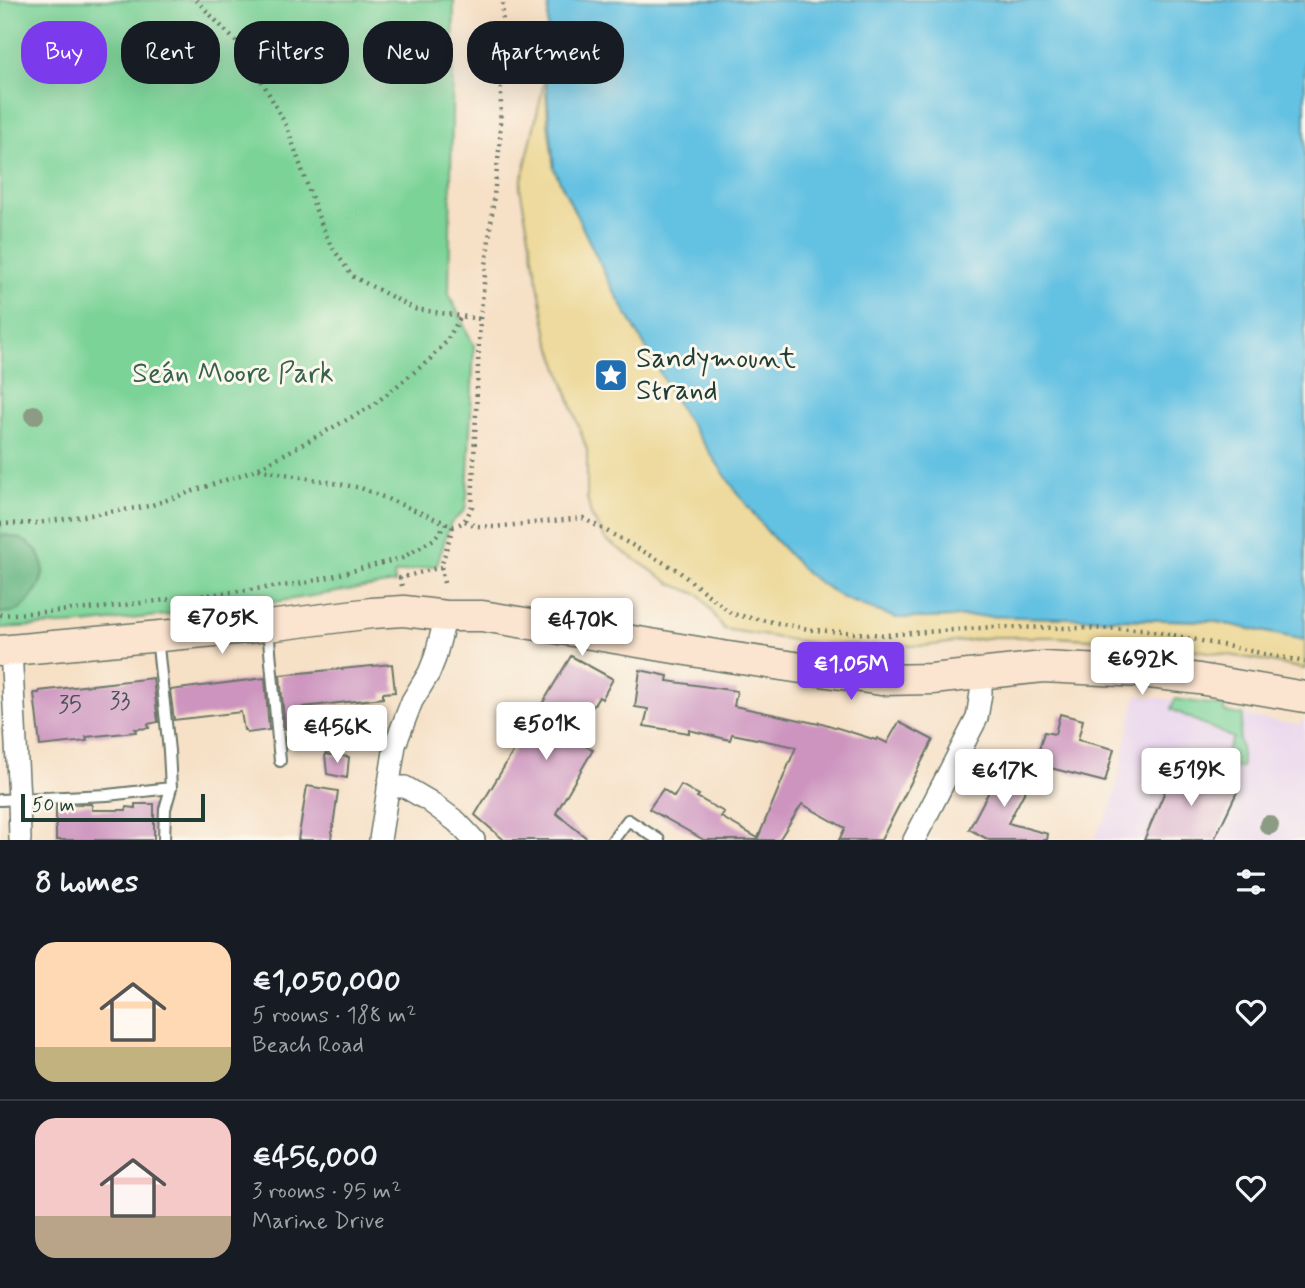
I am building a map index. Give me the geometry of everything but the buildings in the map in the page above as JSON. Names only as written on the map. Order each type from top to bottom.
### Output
[{"type":"main road","points":[[5,651],[404,611],[446,617],[482,616],[881,680],[932,679],[1043,667],[1142,672],[1305,697]]},
{"type":"street","points":[[380,840],[395,745],[412,701],[435,658],[446,617]]},
{"type":"street","points":[[5,651],[10,800],[20,840]]},
{"type":"street","points":[[914,840],[977,718],[981,674]]},
{"type":"street","points":[[388,786],[405,787],[429,801],[457,822],[474,840]]},
{"type":"lane","points":[[268,626],[280,761]]},
{"type":"lane","points":[[157,637],[171,788],[166,808],[164,840]]},
{"type":"lane","points":[[10,800],[107,795],[171,788]]},
{"type":"lane","points":[[613,840],[628,820],[659,840]]},
{"type":"path","points":[[196,0],[246,52],[287,127],[330,244],[352,276],[415,309],[480,319]]},
{"type":"path","points":[[258,468],[361,488],[450,524],[459,524],[465,520],[472,506],[480,319],[500,142],[503,0]]},
{"type":"path","points":[[0,524],[38,523],[149,506],[258,468],[372,406],[428,361],[446,342],[461,316]]},
{"type":"path","points":[[465,520],[476,526],[494,527],[583,518],[677,570],[732,614],[813,630],[885,635],[994,627],[1143,629],[1305,662]]},
{"type":"path","points":[[444,583],[442,567],[450,524]]},
{"type":"path","points":[[0,615],[100,608],[305,583],[402,558],[434,538],[450,524]]},
{"type":"path","points":[[403,591],[400,578],[442,567]]},
{"type":"shaded area","points":[[1136,695],[1224,706],[1224,712],[1279,722],[1300,724],[1302,720],[1305,721],[1305,840],[1093,840],[1112,805]]},
{"type":"green space","name":"Seán Moore Park","points":[[0,0],[454,0],[453,59],[453,21],[363,21],[363,84],[453,84],[449,294],[474,346],[465,510],[450,524],[437,565],[394,574],[395,583],[242,607],[83,624],[0,628]]},
{"type":"green space","points":[[0,536],[27,542],[35,549],[43,565],[43,574],[40,584],[20,610],[0,613]]},
{"type":"green space","points":[[1175,699],[1224,706],[1224,712],[1243,715],[1239,740],[1242,767],[1233,768],[1224,761],[1233,738],[1171,709]]},
{"type":"sand","name":"Sandymount Strand","points":[[543,84],[546,84],[554,169],[610,284],[682,412],[736,491],[767,531],[807,574],[843,598],[896,618],[977,616],[1212,621],[1305,640],[1305,669],[1144,642],[994,637],[925,646],[817,644],[724,629],[700,595],[672,584],[606,540],[591,515],[587,498],[587,450],[548,337],[520,188]]},
{"type":"water","points":[[549,0],[1305,0],[1305,640],[1212,621],[977,616],[896,618],[843,598],[807,574],[767,531],[736,491],[682,412],[610,284],[554,169],[546,84],[624,84],[624,21],[548,21]]},
{"type":"place","name":"Sandymount Strand","points":[[611,375]]}]
